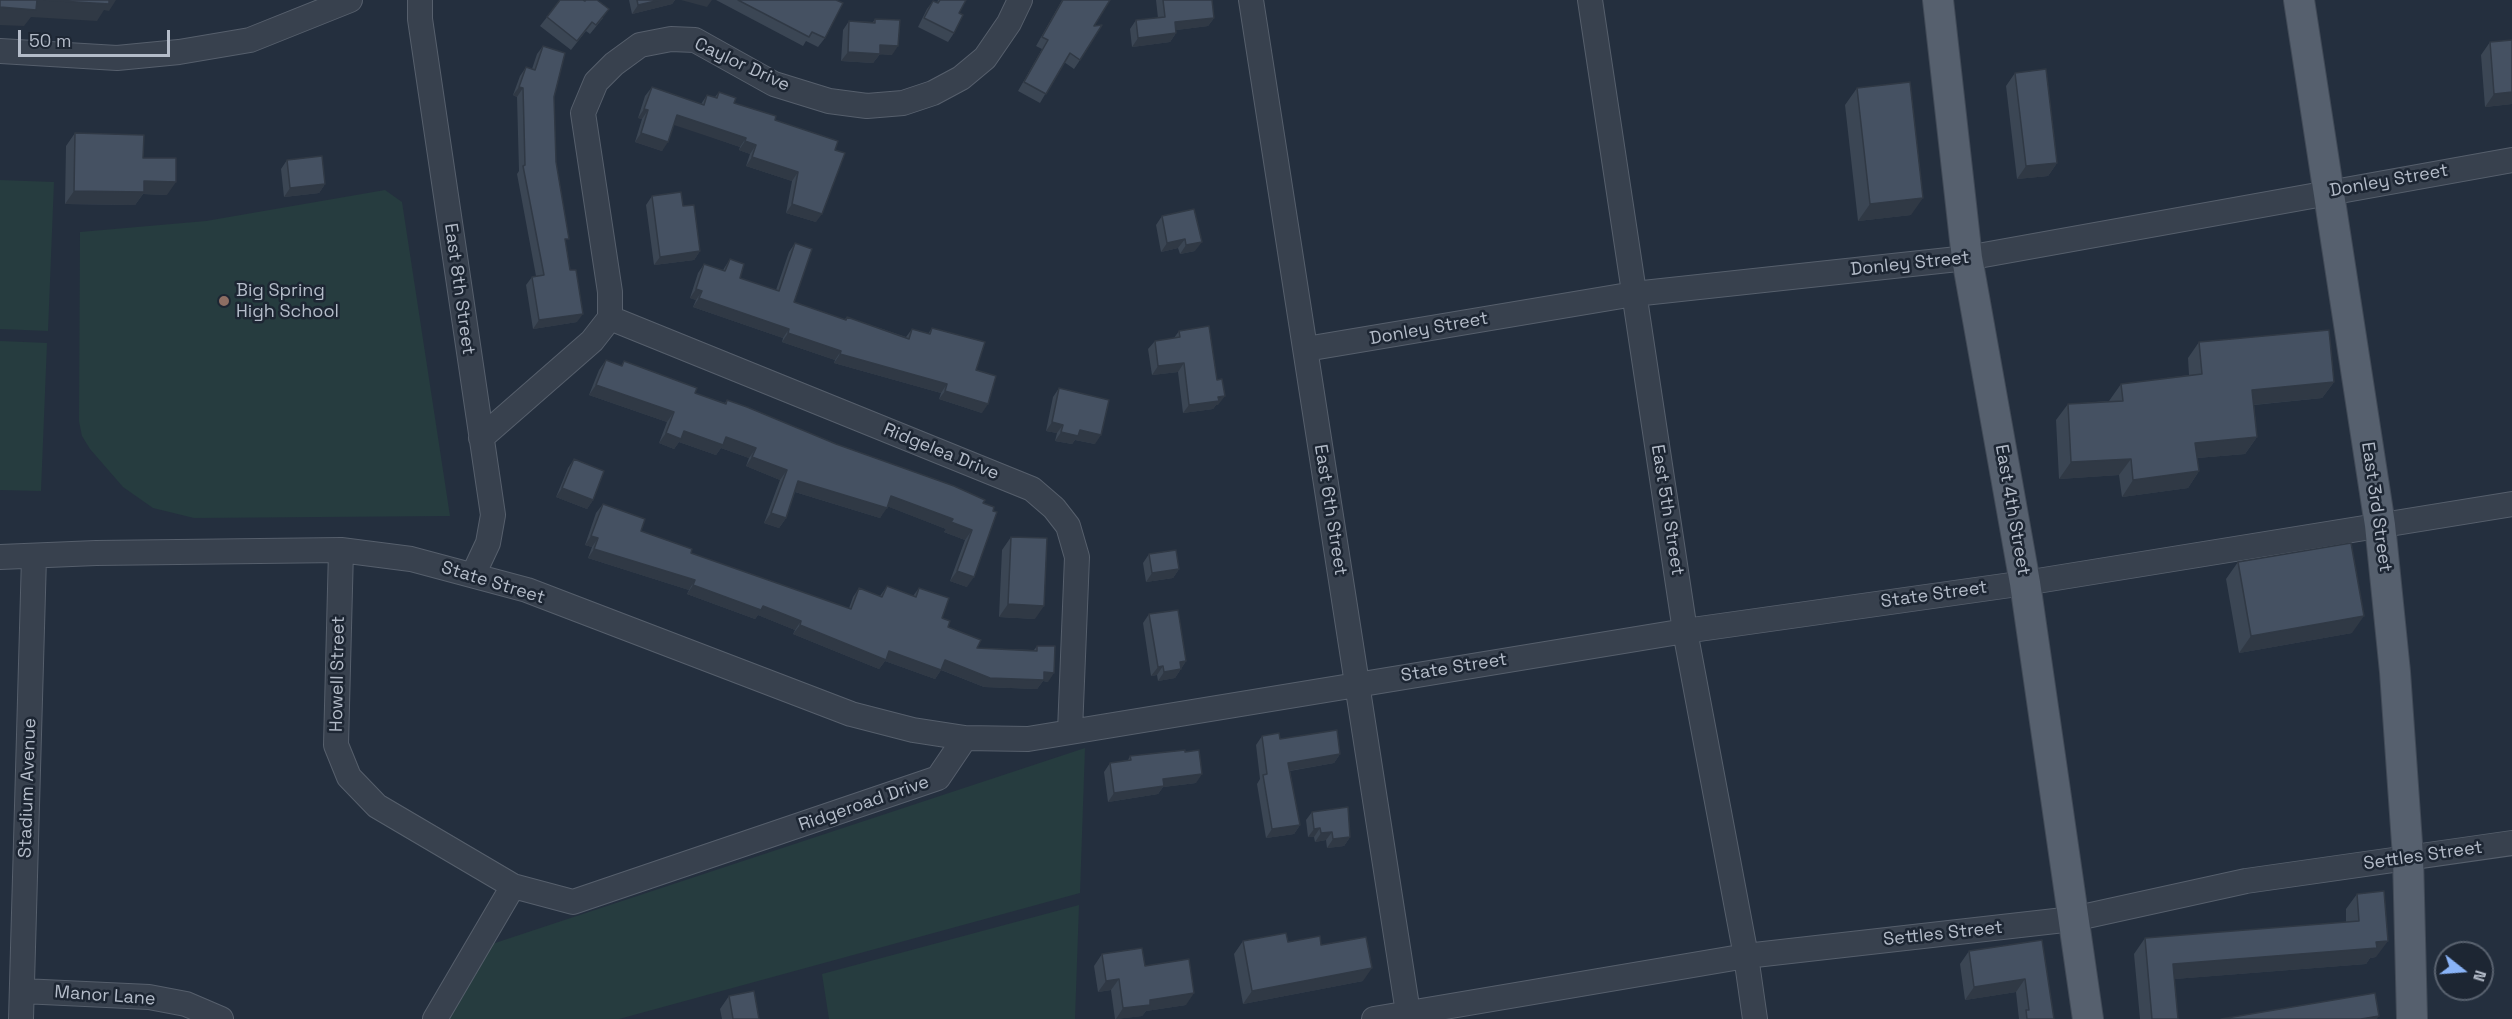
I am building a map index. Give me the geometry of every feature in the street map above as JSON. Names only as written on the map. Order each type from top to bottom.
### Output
[{"type":"main road","name":"East 4th Street","points":[[1938,0],[1967,258],[2025,583],[2088,1019]]},
{"type":"main road","name":"East 3rd Street","points":[[2299,0],[2380,525],[2395,672],[2408,857],[2412,1019]]},
{"type":"street","points":[[0,51],[117,58],[178,52],[250,40],[350,0]]},
{"type":"street","name":"East 8th Street","points":[[420,0],[420,19],[494,515],[488,543],[473,575]]},
{"type":"street","name":"Caylor Drive","points":[[610,318],[604,249],[583,113],[596,82],[614,64],[640,45],[671,39],[695,40],[774,84],[818,97],[867,106],[903,103],[933,93],[961,78],[985,58],[1010,22],[1020,0]]},
{"type":"street","name":"East 6th Street","points":[[1251,0],[1408,1016]]},
{"type":"street","name":"East 5th Street","points":[[1590,0],[1685,631],[1746,956],[1755,1019]]},
{"type":"street","name":"Donley Street","points":[[1306,350],[1634,294],[1967,258],[2329,191],[2512,160]]},
{"type":"street","points":[[481,438],[592,341],[610,318]]},
{"type":"street","name":"Ridgelea Drive","points":[[610,318],[1032,489],[1054,508],[1068,526],[1077,556],[1070,731]]},
{"type":"street","name":"State Street","points":[[1356,684],[1685,631],[2025,583],[2512,504]]},
{"type":"street","name":"State Street","points":[[0,557],[96,553],[340,550],[411,559],[527,590],[851,714],[913,730],[964,738]]},
{"type":"street","name":"Howell Street","points":[[340,550],[336,745],[349,777],[376,806],[513,885]]},
{"type":"street","name":"Stadium Avenue","points":[[21,1019],[34,557]]},
{"type":"street","points":[[964,738],[1028,739],[1356,684]]},
{"type":"street","name":"Ridgeroad Drive","points":[[513,885],[573,902],[938,778],[964,738]]},
{"type":"street","name":"Settles Street","points":[[1374,1019],[1408,1016],[1746,956],[2073,919],[2246,881],[2512,843]]},
{"type":"street","points":[[435,1019],[513,885]]},
{"type":"street","name":"Manor Lane","points":[[22,991],[149,997],[186,1004],[221,1019]]},
{"type":"green space","points":[[0,180],[54,182],[48,331],[0,329]]},
{"type":"green space","points":[[385,190],[402,202],[450,516],[194,518],[153,508],[123,487],[90,449],[82,436],[79,421],[80,232],[206,221]]},
{"type":"green space","points":[[0,341],[47,343],[41,491],[0,490]]},
{"type":"green space","points":[[1085,748],[1080,893],[619,1019],[447,1019],[492,944]]},
{"type":"green space","points":[[1079,905],[1075,1019],[829,1019],[822,974]]},
{"type":"building","points":[[0,0],[37,0],[36,10],[0,7]]},
{"type":"building","points":[[44,0],[109,0],[109,4]]},
{"type":"building","points":[[560,0],[597,0],[609,9],[596,25],[592,22],[577,41],[547,17]]},
{"type":"building","points":[[637,0],[660,0],[638,5]]},
{"type":"building","points":[[738,0],[836,0],[843,3],[825,38],[812,32],[809,37]]},
{"type":"building","points":[[940,0],[966,0],[959,13],[963,15],[954,33],[924,18],[933,1],[938,3]]},
{"type":"building","points":[[1063,0],[1110,0],[1094,26],[1102,25],[1080,60],[1070,53],[1046,94],[1024,82],[1048,40],[1042,37]]},
{"type":"building","points":[[1163,0],[1212,0],[1214,18],[1175,22],[1176,33],[1138,38],[1136,20],[1165,17]]},
{"type":"building","points":[[875,19],[900,20],[898,46],[880,45],[880,54],[848,52],[849,21],[875,23]]},
{"type":"building","points":[[2512,40],[2512,92],[2494,94],[2490,42]]},
{"type":"building","points":[[543,46],[565,53],[554,97],[556,162],[569,239],[565,239],[570,270],[576,270],[583,314],[539,320],[532,277],[544,275],[523,166],[525,165],[523,88],[519,87],[526,67],[535,70]]},
{"type":"building","points":[[2046,69],[2057,163],[2026,166],[2015,73]]},
{"type":"building","points":[[1910,82],[1923,198],[1870,204],[1857,88]]},
{"type":"building","points":[[652,87],[704,105],[707,95],[717,98],[719,92],[736,98],[734,103],[776,116],[775,120],[838,141],[835,150],[845,153],[822,214],[792,204],[798,172],[752,157],[756,145],[745,141],[746,138],[677,115],[668,142],[641,133],[648,110],[644,109]]},
{"type":"building","points":[[75,133],[144,135],[143,158],[176,158],[176,182],[144,181],[144,192],[74,191]]},
{"type":"building","points":[[322,156],[325,184],[290,188],[287,160]]},
{"type":"building","points":[[681,192],[683,206],[694,205],[700,251],[660,257],[652,196]]},
{"type":"building","points":[[1194,209],[1202,242],[1186,245],[1185,239],[1167,243],[1162,216]]},
{"type":"building","points":[[795,243],[812,249],[794,302],[846,320],[847,317],[909,339],[912,329],[930,334],[932,328],[985,342],[976,370],[996,376],[988,404],[945,391],[947,384],[840,354],[841,351],[788,333],[789,329],[699,298],[702,291],[696,289],[704,264],[725,271],[730,259],[744,264],[740,278],[779,291]]},
{"type":"building","points":[[1209,326],[1217,380],[1222,379],[1225,396],[1218,397],[1219,401],[1189,405],[1184,363],[1158,366],[1155,341],[1180,337],[1179,331]]},
{"type":"building","points":[[2329,330],[2334,382],[2252,390],[2257,437],[2195,443],[2199,471],[2133,480],[2131,459],[2071,462],[2068,404],[2123,401],[2121,384],[2202,374],[2199,342]]},
{"type":"building","points":[[606,360],[622,366],[624,361],[697,388],[695,393],[726,404],[727,400],[747,407],[836,444],[954,486],[985,500],[983,503],[994,507],[993,511],[997,512],[974,577],[957,571],[972,530],[951,522],[953,519],[891,496],[887,508],[798,481],[786,518],[771,513],[787,470],[752,457],[756,448],[726,437],[723,445],[684,431],[681,439],[666,433],[674,412],[596,385]]},
{"type":"building","points":[[1059,388],[1109,400],[1101,435],[1080,430],[1078,436],[1061,432],[1063,425],[1052,422]]},
{"type":"building","points":[[574,459],[604,471],[593,500],[562,488]]},
{"type":"building","points":[[603,504],[645,519],[641,531],[692,549],[691,553],[851,609],[859,588],[882,597],[887,586],[916,597],[919,588],[949,598],[942,618],[950,621],[948,627],[981,640],[977,648],[1037,651],[1037,646],[1055,646],[1054,673],[1044,672],[1044,680],[990,678],[945,660],[941,670],[889,651],[886,660],[800,625],[801,621],[763,606],[761,610],[693,585],[695,580],[594,549],[598,538],[591,536]]},
{"type":"building","points":[[1011,537],[1047,538],[1044,606],[1008,604]]},
{"type":"building","points":[[2351,543],[2364,616],[2251,636],[2238,562]]},
{"type":"building","points":[[1176,550],[1179,569],[1152,573],[1149,554]]},
{"type":"building","points":[[1178,610],[1186,661],[1180,662],[1181,669],[1164,672],[1163,666],[1158,667],[1149,614]]},
{"type":"building","points":[[1337,730],[1340,754],[1288,763],[1300,825],[1272,829],[1263,775],[1267,774],[1262,736],[1279,733],[1280,739]]},
{"type":"building","points":[[1185,750],[1185,752],[1199,750],[1202,774],[1163,779],[1164,786],[1114,793],[1110,763],[1131,760],[1130,756]]},
{"type":"building","points":[[1348,807],[1350,837],[1333,839],[1332,832],[1321,833],[1320,828],[1314,829],[1312,812]]},
{"type":"building","points":[[2384,891],[2388,941],[2376,942],[2377,948],[2173,964],[2178,1019],[2152,1019],[2145,938],[2359,921],[2357,894]]},
{"type":"building","points":[[1286,933],[1288,942],[1320,936],[1321,945],[1366,937],[1372,968],[1252,991],[1243,941]]},
{"type":"building","points":[[2042,940],[2054,1019],[2027,1019],[2026,1010],[2029,1010],[2025,979],[1974,987],[1969,951]]},
{"type":"building","points":[[1142,948],[1145,966],[1189,959],[1194,993],[1150,1000],[1150,1005],[1123,1008],[1119,979],[1106,981],[1102,954]]},
{"type":"building","points":[[754,991],[759,1019],[733,1019],[729,996]]},
{"type":"building","points":[[2375,993],[2379,1016],[2361,1019],[2221,1019]]},
{"type":"place","name":"Big Spring High School","points":[[224,301]]}]
